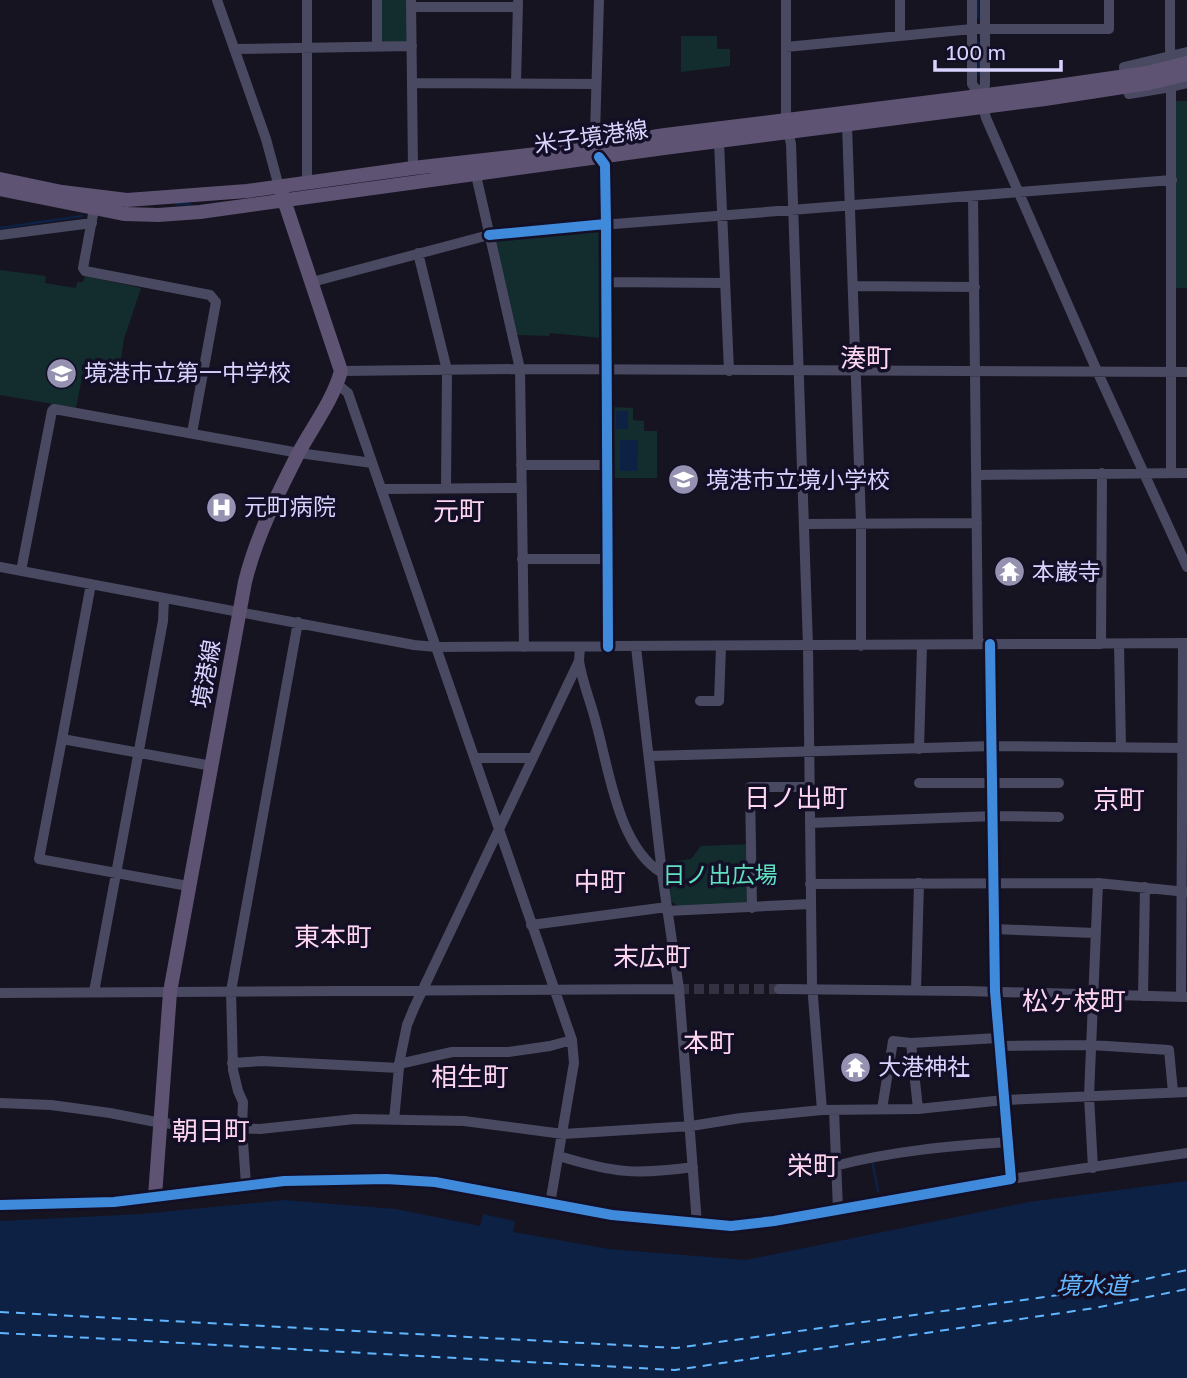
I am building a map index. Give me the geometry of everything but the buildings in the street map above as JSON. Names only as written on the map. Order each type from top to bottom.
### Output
[{"type":"main road","name":"米子境港線","points":[[1126,81],[1187,63]]},
{"type":"main road","name":"米子境港線","points":[[0,189],[93,216],[158,215],[282,194],[476,175],[598,151],[1187,74]]},
{"type":"main road","name":"米子境港線","points":[[0,178],[62,192],[127,200],[247,191],[282,194],[307,183],[413,168],[719,142],[788,127],[847,125],[982,101]]},
{"type":"main road","points":[[282,194],[312,282],[339,378]]},
{"type":"main road","name":"境港線","points":[[155,1196],[170,992],[251,558],[299,453],[339,378]]},
{"type":"street","points":[[217,0],[266,139],[282,194]]},
{"type":"street","points":[[307,0],[307,183]]},
{"type":"street","points":[[377,0],[377,47]]},
{"type":"street","points":[[599,0],[596,84],[598,151],[605,165],[608,647]]},
{"type":"street","points":[[786,0],[788,127],[808,646],[812,989],[838,1209]]},
{"type":"street","points":[[900,0],[900,36]]},
{"type":"street","points":[[972,0],[972,83],[1097,371],[1187,567]]},
{"type":"street","points":[[982,101],[985,85],[985,0]]},
{"type":"street","points":[[786,47],[972,29],[1109,29],[1109,0]]},
{"type":"street","points":[[1170,0],[1170,50],[1173,56]]},
{"type":"street","points":[[413,168],[411,4],[518,4],[516,83]]},
{"type":"street","points":[[234,49],[412,46]]},
{"type":"street","points":[[1187,51],[1124,67],[1129,94],[1187,83]]},
{"type":"street","points":[[412,83],[596,84]]},
{"type":"street","points":[[1171,87],[1171,473]]},
{"type":"street","points":[[847,125],[861,522],[860,646]]},
{"type":"street","points":[[719,142],[729,370]]},
{"type":"street","points":[[476,175],[520,369],[524,647]]},
{"type":"street","points":[[312,282],[489,234],[1172,180]]},
{"type":"street","points":[[974,196],[976,523],[993,746],[995,992],[1011,1179]]},
{"type":"street","points":[[0,235],[93,216],[83,268],[85,271],[210,295],[216,302],[192,433]]},
{"type":"street","points":[[418,253],[447,370],[446,488]]},
{"type":"street","points":[[606,282],[725,283]]},
{"type":"street","points":[[854,286],[975,287]]},
{"type":"street","points":[[550,1204],[574,1063],[572,1040],[382,489],[348,393],[339,378],[447,370],[520,369],[1187,372]]},
{"type":"street","points":[[21,571],[54,409],[299,453],[372,463]]},
{"type":"street","points":[[521,464],[607,465]]},
{"type":"street","points":[[1101,644],[1102,473]]},
{"type":"street","points":[[977,475],[1187,473]]},
{"type":"street","points":[[382,489],[522,488]]},
{"type":"street","points":[[804,523],[976,523]]},
{"type":"street","points":[[523,559],[607,559]]},
{"type":"street","points":[[0,568],[436,647],[1185,643],[1184,997],[779,989]]},
{"type":"street","points":[[92,584],[39,859],[188,886]]},
{"type":"street","points":[[94,992],[163,621],[164,598]]},
{"type":"street","points":[[246,1184],[243,1102],[238,1091],[233,1063],[231,991],[298,622]]},
{"type":"street","points":[[1119,644],[1121,747]]},
{"type":"street","points":[[919,749],[922,645]]},
{"type":"street","points":[[580,647],[579,660],[618,806],[636,849],[651,867],[662,873]]},
{"type":"street","points":[[636,647],[662,873],[679,989],[697,1224]]},
{"type":"street","points":[[700,701],[719,701],[721,647]]},
{"type":"street","points":[[394,1120],[399,1065],[407,1025],[579,660]]},
{"type":"street","points":[[62,738],[212,766]]},
{"type":"street","points":[[649,757],[993,746],[1185,748]]},
{"type":"street","points":[[475,758],[532,758]]},
{"type":"street","points":[[919,783],[1059,783]]},
{"type":"street","points":[[752,908],[750,787],[810,787]]},
{"type":"street","points":[[810,823],[994,816],[1059,817]]},
{"type":"street","points":[[916,990],[919,883]]},
{"type":"street","points":[[810,884],[1098,883],[1184,892]]},
{"type":"street","points":[[1093,1168],[1089,1096],[1098,883]]},
{"type":"street","points":[[1143,996],[1145,887]]},
{"type":"street","points":[[531,925],[667,909],[810,904]]},
{"type":"street","points":[[995,929],[1096,933]]},
{"type":"street","points":[[0,993],[679,989]]},
{"type":"street","points":[[233,1063],[262,1060],[399,1065],[452,1052],[508,1052],[572,1040]]},
{"type":"street","points":[[883,1109],[893,1041],[1170,1049],[1173,1092]]},
{"type":"street","points":[[911,1042],[918,1108]]},
{"type":"street","points":[[0,1103],[51,1105],[161,1123],[242,1128],[282,1127],[355,1119],[464,1121],[563,1134],[691,1126],[741,1118],[828,1110],[918,1108],[1004,1100],[1187,1092]]},
{"type":"street","points":[[835,1166],[871,1156],[904,1151],[1008,1142]]},
{"type":"street","points":[[0,1205],[80,1204],[246,1184],[353,1179],[407,1180],[501,1193],[612,1215],[731,1226],[774,1221],[1011,1179],[1187,1153]]},
{"type":"street","points":[[559,1156],[621,1172],[654,1173],[693,1167]]},
{"type":"green space","points":[[379,0],[407,0],[407,41],[381,43]]},
{"type":"green space","points":[[681,36],[717,36],[717,49],[730,49],[730,66],[681,72]]},
{"type":"green space","points":[[1175,101],[1187,101],[1187,288],[1176,288]]},
{"type":"green space","points":[[599,228],[603,230],[601,338],[550,333],[549,336],[517,335],[495,238]]},
{"type":"green space","name":"境港市立第一中学校","points":[[0,270],[46,276],[45,283],[76,288],[77,282],[83,282],[85,276],[141,288],[124,339],[118,379],[83,373],[76,408],[0,395]]},
{"type":"green space","points":[[611,407],[633,408],[633,420],[644,421],[644,431],[657,431],[657,478],[613,478]]},
{"type":"green space","name":"日ノ出広場","points":[[750,844],[748,903],[678,907],[670,900],[664,865],[668,862],[691,859],[701,846]]},
{"type":"water","points":[[616,411],[628,411],[628,429],[616,429]]},
{"type":"water","points":[[620,440],[638,440],[637,471],[620,471]]},
{"type":"water","name":"境水道","points":[[1187,1181],[1187,1378],[0,1378],[0,1221],[141,1214],[284,1200],[396,1209],[480,1226],[483,1214],[515,1221],[513,1232],[609,1249],[746,1260],[1029,1202]]},
{"type":"waterway","points":[[978,0],[978,17]]},
{"type":"waterway","points":[[978,42],[979,74]]},
{"type":"waterway","points":[[176,204],[190,204]]},
{"type":"waterway","points":[[0,228],[82,216]]},
{"type":"waterway","points":[[872,1160],[878,1191]]},
{"type":"ferry route","points":[[0,1312],[676,1348],[1095,1290],[1187,1270]]},
{"type":"ferry route","points":[[0,1333],[675,1370],[1095,1308],[1187,1289]]},
{"type":"tunnel","points":[[679,989],[779,989]]},
{"type":"cycle path","points":[[599,157],[605,165],[608,647]]},
{"type":"cycle path","points":[[489,235],[606,224]]},
{"type":"cycle path","points":[[0,1205],[114,1202],[284,1181],[386,1179],[435,1182],[612,1215],[731,1226],[774,1221],[1011,1179],[995,991],[990,644]]},
{"type":"place","name":"境港市立第一中学校","points":[[61,373]]},
{"type":"place","name":"境港市立境小学校","points":[[683,480]]},
{"type":"place","name":"元町病院","points":[[221,507]]},
{"type":"place","name":"本巌寺","points":[[1009,572]]},
{"type":"place","name":"大港神社","points":[[855,1067]]},
{"type":"district","name":"湊町","points":[[866,358]]},
{"type":"district","name":"元町","points":[[459,511]]},
{"type":"district","name":"日ノ出町","points":[[796,798]]},
{"type":"district","name":"京町","points":[[1119,800]]},
{"type":"district","name":"中町","points":[[600,882]]},
{"type":"district","name":"東本町","points":[[333,937]]},
{"type":"district","name":"末広町","points":[[652,957]]},
{"type":"district","name":"松ヶ枝町","points":[[1074,1001]]},
{"type":"district","name":"本町","points":[[709,1043]]},
{"type":"district","name":"相生町","points":[[470,1077]]},
{"type":"district","name":"朝日町","points":[[211,1131]]},
{"type":"district","name":"栄町","points":[[813,1166]]}]
